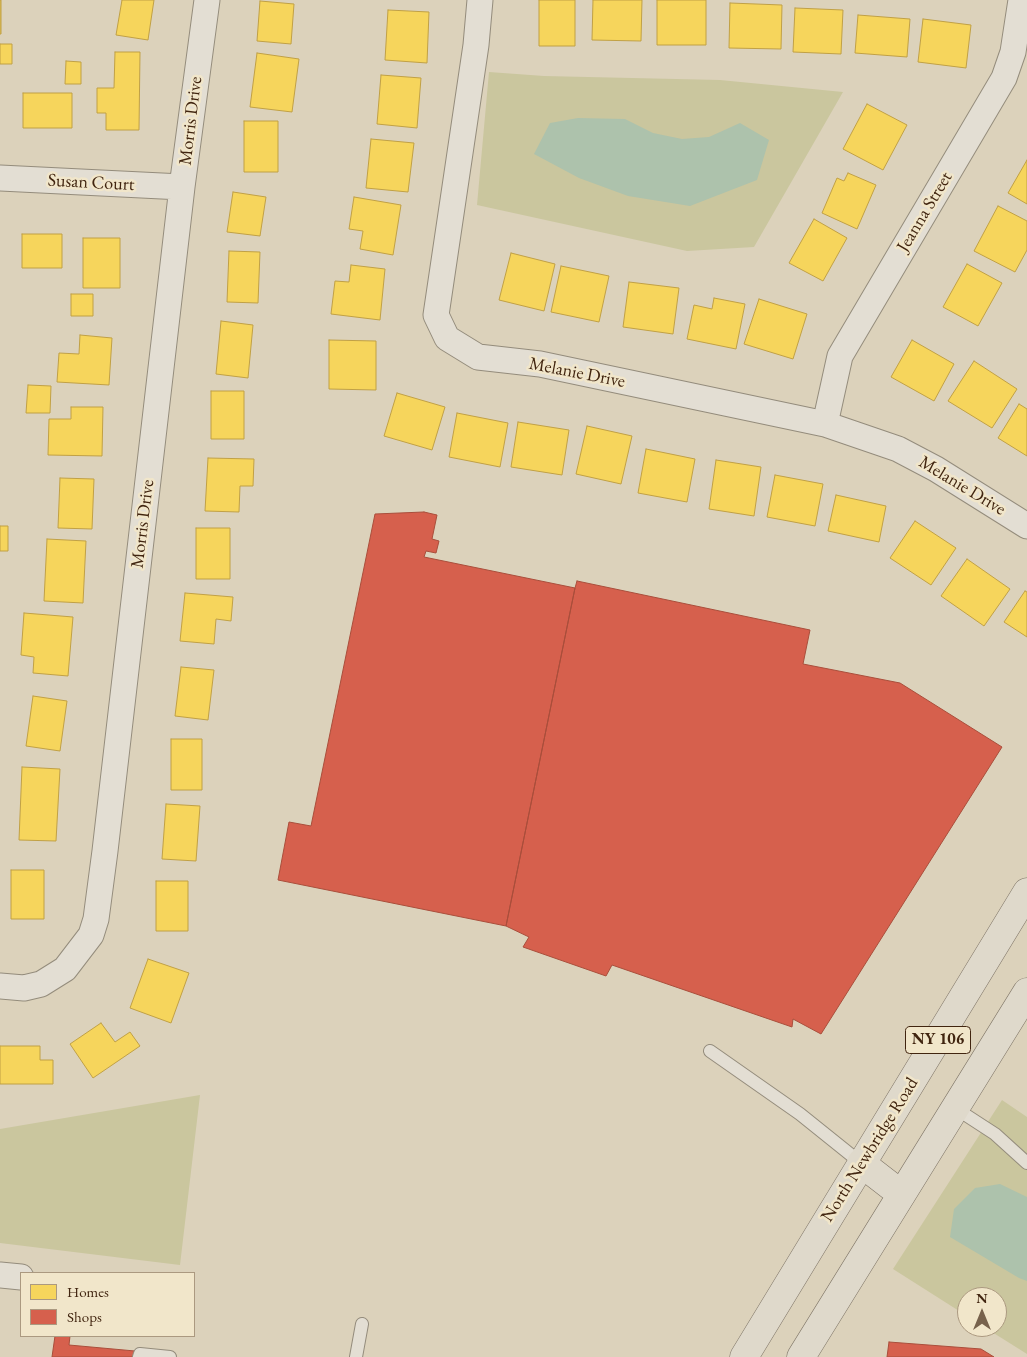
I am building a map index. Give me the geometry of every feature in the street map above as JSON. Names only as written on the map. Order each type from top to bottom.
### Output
[{"type":"main road","name":"North Newbridge Road","points":[[744,1357],[861,1163],[1020,920],[1027,892]]},
{"type":"main road","name":"NY 106","points":[[801,1357],[1027,992]]},
{"type":"main road","points":[[861,1163],[902,1194]]},
{"type":"street","name":"Morris Drive","points":[[0,986],[24,988],[41,984],[65,969],[91,936],[96,919],[182,188],[207,0]]},
{"type":"street","name":"Melanie Drive","points":[[480,0],[476,45],[436,315],[447,338],[478,357],[540,364],[825,424],[898,449],[936,469],[1027,526]]},
{"type":"street","name":"Jeanna Street","points":[[825,424],[840,356],[1004,78],[1013,52],[1021,0]]},
{"type":"street","name":"Susan Court","points":[[0,178],[182,188]]},
{"type":"street","points":[[0,1275],[20,1277]]},
{"type":"lane","points":[[710,1051],[800,1114],[861,1163]]},
{"type":"lane","points":[[955,1108],[995,1134],[1027,1163]]},
{"type":"lane","points":[[356,1357],[362,1324]]},
{"type":"lane","points":[[139,1357],[140,1354],[170,1357]]},
{"type":"shaded area","points":[[489,72],[544,76],[720,80],[843,92],[754,247],[687,251],[477,205]]},
{"type":"shaded area","points":[[578,118],[625,119],[653,133],[682,139],[709,137],[740,123],[769,140],[757,180],[690,206],[628,196],[579,178],[534,154],[550,123]]},
{"type":"shaded area","points":[[200,1095],[180,1265],[0,1243],[0,1129]]},
{"type":"shaded area","points":[[1002,1100],[1027,1117],[1027,1354],[1000,1337],[1007,1337],[1007,1287],[957,1287],[957,1310],[893,1269]]},
{"type":"shaded area","points":[[1000,1184],[1027,1197],[1027,1281],[950,1237],[954,1209],[975,1188]]},
{"type":"building: Homes","points":[[1,0],[1,34],[0,34]]},
{"type":"building: Homes","points":[[122,0],[154,0],[148,40],[116,35]]},
{"type":"building: Homes","points":[[539,0],[575,0],[575,46],[539,46]]},
{"type":"building: Homes","points":[[593,0],[642,0],[641,41],[592,40]]},
{"type":"building: Homes","points":[[657,0],[706,0],[706,45],[657,45]]},
{"type":"building: Homes","points":[[260,1],[294,4],[291,44],[257,41]]},
{"type":"building: Homes","points":[[730,3],[782,5],[781,49],[729,48]]},
{"type":"building: Homes","points":[[795,8],[843,10],[841,54],[793,52]]},
{"type":"building: Homes","points":[[388,10],[429,12],[427,63],[385,60]]},
{"type":"building: Homes","points":[[858,15],[910,19],[907,57],[855,53]]},
{"type":"building: Homes","points":[[923,19],[971,25],[966,68],[918,62]]},
{"type":"building: Homes","points":[[0,44],[12,44],[12,64],[0,64]]},
{"type":"building: Homes","points":[[115,52],[140,52],[139,130],[106,130],[106,113],[97,113],[97,88],[114,88]]},
{"type":"building: Homes","points":[[257,53],[299,59],[292,112],[250,107]]},
{"type":"building: Homes","points":[[66,61],[81,62],[81,84],[65,84]]},
{"type":"building: Homes","points":[[381,75],[421,78],[417,128],[377,124]]},
{"type":"building: Homes","points":[[23,93],[72,93],[72,128],[23,128]]},
{"type":"building: Homes","points":[[867,104],[907,125],[883,170],[843,149]]},
{"type":"building: Homes","points":[[244,121],[278,121],[278,172],[244,172]]},
{"type":"building: Homes","points":[[371,139],[414,143],[408,192],[366,188]]},
{"type":"building: Homes","points":[[1027,160],[1027,204],[1008,193]]},
{"type":"building: Homes","points":[[848,173],[876,185],[857,229],[822,213],[837,178],[844,181]]},
{"type":"building: Homes","points":[[233,192],[266,197],[260,236],[227,232]]},
{"type":"building: Homes","points":[[354,197],[401,205],[393,255],[360,249],[363,231],[349,229]]},
{"type":"building: Homes","points":[[998,206],[1027,221],[1027,250],[1015,272],[974,251]]},
{"type":"building: Homes","points":[[814,219],[847,238],[823,281],[789,263]]},
{"type":"building: Homes","points":[[22,234],[62,234],[62,268],[22,268]]},
{"type":"building: Homes","points":[[83,238],[120,238],[120,288],[83,288]]},
{"type":"building: Homes","points":[[229,251],[260,252],[258,303],[227,302]]},
{"type":"building: Homes","points":[[511,253],[555,264],[544,311],[499,300]]},
{"type":"building: Homes","points":[[967,264],[1002,283],[978,326],[943,307]]},
{"type":"building: Homes","points":[[351,265],[385,269],[380,320],[331,314],[335,281],[349,282]]},
{"type":"building: Homes","points":[[561,266],[609,276],[599,322],[551,312]]},
{"type":"building: Homes","points":[[629,282],[679,288],[673,334],[623,327]]},
{"type":"building: Homes","points":[[71,294],[93,294],[93,316],[71,316]]},
{"type":"building: Homes","points":[[714,298],[745,304],[736,349],[687,339],[694,305],[712,309]]},
{"type":"building: Homes","points":[[759,299],[807,314],[793,359],[744,344]]},
{"type":"building: Homes","points":[[221,321],[253,325],[248,378],[216,374]]},
{"type":"building: Homes","points":[[80,335],[112,338],[109,385],[57,382],[59,353],[79,354]]},
{"type":"building: Homes","points":[[329,340],[376,341],[376,390],[329,389]]},
{"type":"building: Homes","points":[[912,340],[954,364],[934,401],[891,377]]},
{"type":"building: Homes","points":[[974,361],[1017,389],[992,428],[948,401]]},
{"type":"building: Homes","points":[[28,385],[51,386],[50,413],[26,413]]},
{"type":"building: Homes","points":[[211,391],[244,391],[244,439],[211,439]]},
{"type":"building: Homes","points":[[397,393],[445,407],[432,450],[384,436]]},
{"type":"building: Homes","points":[[1019,404],[1027,409],[1027,456],[998,438]]},
{"type":"building: Homes","points":[[71,407],[103,407],[102,456],[48,455],[49,419],[71,419]]},
{"type":"building: Homes","points":[[457,413],[508,423],[500,467],[449,457]]},
{"type":"building: Homes","points":[[518,422],[569,430],[562,475],[511,467]]},
{"type":"building: Homes","points":[[587,426],[632,436],[621,484],[576,474]]},
{"type":"building: Homes","points":[[646,449],[695,459],[687,502],[638,493]]},
{"type":"building: Homes","points":[[208,458],[254,459],[253,486],[240,486],[239,512],[205,511]]},
{"type":"building: Homes","points":[[716,460],[761,467],[754,516],[709,509]]},
{"type":"building: Homes","points":[[775,475],[823,484],[815,526],[767,517]]},
{"type":"building: Homes","points":[[60,478],[94,479],[92,529],[58,528]]},
{"type":"building: Homes","points":[[836,495],[886,506],[879,542],[828,531]]},
{"type":"building: Homes","points":[[915,521],[956,548],[931,585],[890,558]]},
{"type":"building: Homes","points":[[0,526],[8,526],[8,551],[0,551]]},
{"type":"building: Homes","points":[[196,528],[230,528],[230,579],[196,579]]},
{"type":"building: Homes","points":[[47,539],[86,541],[83,603],[44,601]]},
{"type":"building: Homes","points":[[967,559],[1010,589],[984,626],[941,596]]},
{"type":"building: Homes","points":[[1025,591],[1027,592],[1027,637],[1004,622]]},
{"type":"building: Homes","points":[[185,593],[233,597],[231,621],[216,619],[214,644],[180,641]]},
{"type":"building: Homes","points":[[24,613],[73,617],[68,676],[33,673],[34,657],[21,655]]},
{"type":"building: Homes","points":[[181,667],[214,670],[208,720],[175,716]]},
{"type":"building: Homes","points":[[33,696],[67,701],[60,751],[26,746]]},
{"type":"building: Homes","points":[[171,739],[202,739],[202,790],[171,790]]},
{"type":"building: Homes","points":[[22,767],[60,769],[56,841],[19,840]]},
{"type":"building: Homes","points":[[166,804],[200,806],[196,861],[162,859]]},
{"type":"building: Homes","points":[[11,870],[44,870],[44,919],[11,919]]},
{"type":"building: Homes","points":[[156,881],[188,881],[188,931],[156,931]]},
{"type":"building: Homes","points":[[148,959],[189,973],[171,1023],[130,1008]]},
{"type":"building: Homes","points":[[101,1023],[115,1042],[130,1032],[140,1046],[93,1078],[70,1044]]},
{"type":"building: Homes","points":[[0,1046],[40,1046],[40,1060],[53,1060],[53,1084],[0,1084]]},
{"type":"building: Shops","points":[[424,512],[437,515],[432,539],[439,541],[436,553],[426,551],[424,557],[575,588],[506,926],[278,880],[289,822],[311,826],[375,514]]},
{"type":"building: Shops","points":[[577,581],[810,630],[803,664],[900,683],[1002,747],[821,1034],[793,1019],[792,1027],[612,965],[606,976],[523,947],[529,937],[506,926]]},
{"type":"building: Shops","points":[[55,1337],[70,1337],[69,1345],[135,1351],[134,1357],[52,1357]]},
{"type":"building: Shops","points":[[889,1342],[981,1349],[994,1357],[887,1357]]}]
